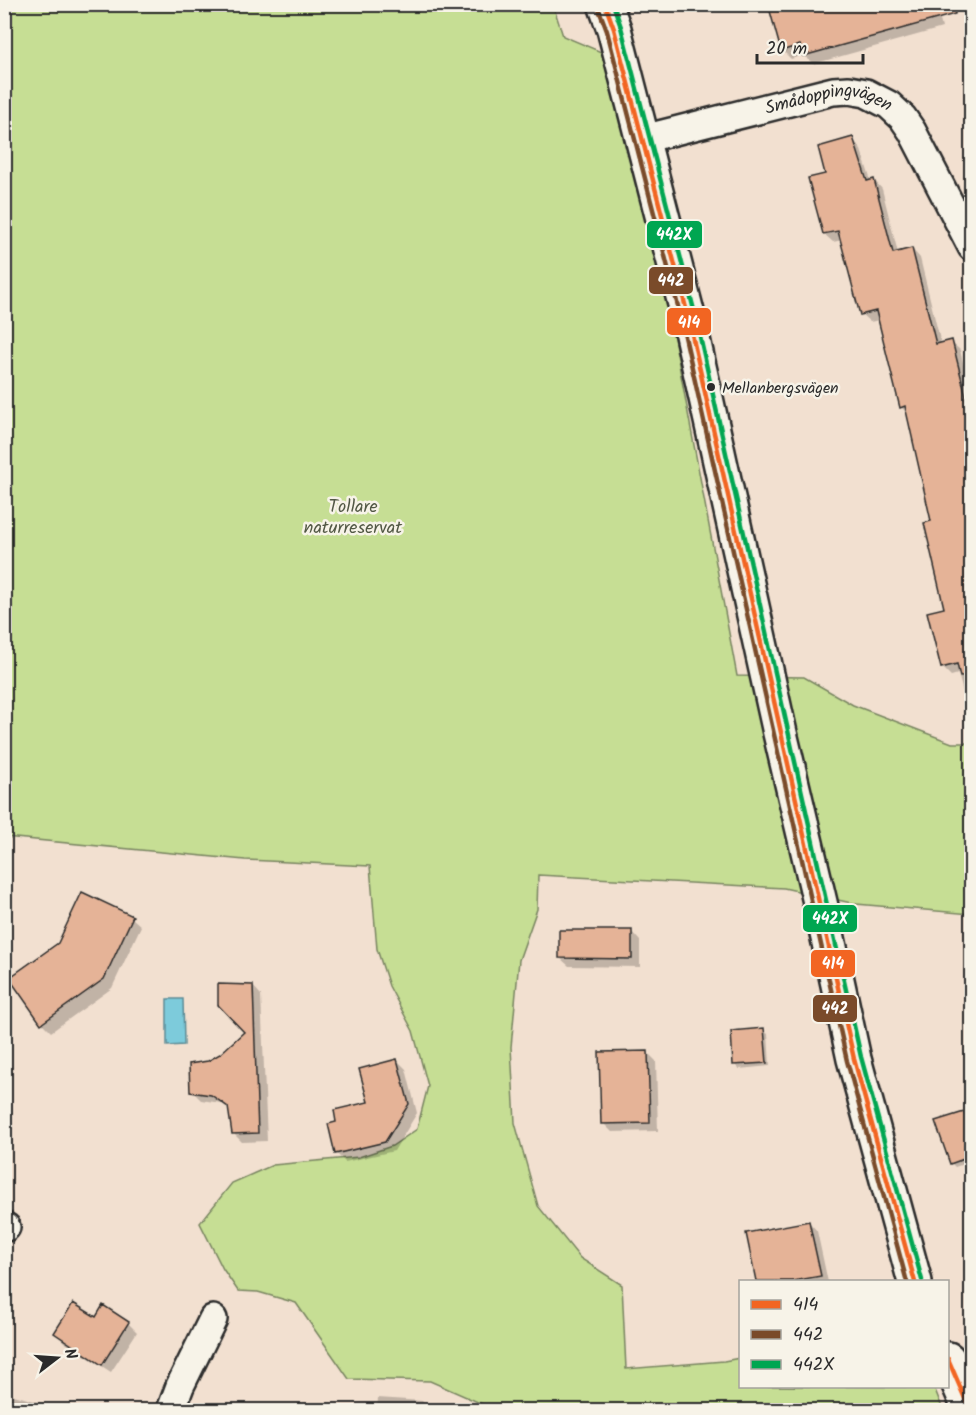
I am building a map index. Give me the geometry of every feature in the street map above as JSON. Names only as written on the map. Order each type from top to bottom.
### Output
[{"type":"street","points":[[605,4],[614,29],[687,312],[854,1059],[915,1280]]},
{"type":"street","name":"Smådoppingvägen","points":[[643,139],[833,91],[849,90],[866,93],[895,109],[912,131],[972,247]]},
{"type":"street","points":[[171,1410],[180,1386],[213,1319]]},
{"type":"street","points":[[949,1361],[970,1410]]},
{"type":"green space","name":"Tollare naturreservat","points":[[4,5],[553,5],[563,36],[606,54],[647,193],[737,676],[804,677],[853,705],[952,743],[971,743],[971,914],[856,904],[784,888],[538,875],[537,909],[519,960],[511,1047],[515,1123],[538,1206],[580,1258],[622,1285],[626,1369],[739,1358],[739,1388],[934,1388],[943,1410],[704,1410],[681,1406],[667,1410],[496,1410],[430,1381],[349,1379],[296,1303],[258,1292],[238,1291],[223,1269],[200,1223],[232,1183],[273,1165],[359,1157],[392,1146],[417,1129],[428,1086],[413,1031],[389,986],[377,949],[370,866],[245,860],[5,837]]},
{"type":"water","points":[[167,999],[183,999],[184,1045],[167,1046]]},
{"type":"building","points":[[768,4],[954,4],[955,14],[803,56],[800,45],[781,51]]},
{"type":"building","points":[[853,137],[867,181],[874,179],[893,253],[912,248],[936,344],[952,340],[972,421],[972,676],[960,677],[957,664],[941,668],[927,612],[944,608],[924,523],[931,521],[905,406],[900,408],[876,311],[860,315],[838,231],[823,234],[808,178],[825,174],[818,147]]},
{"type":"building","points":[[82,892],[133,916],[104,979],[41,1024],[9,978],[58,943]]},
{"type":"building","points":[[559,930],[632,930],[632,959],[559,958]]},
{"type":"building","points":[[218,984],[253,985],[258,1133],[232,1134],[228,1107],[211,1095],[190,1092],[189,1064],[208,1061],[220,1054],[244,1032],[218,1005]]},
{"type":"building","points":[[764,1028],[767,1063],[733,1065],[731,1031]]},
{"type":"building","points":[[648,1051],[650,1123],[601,1124],[599,1052]]},
{"type":"building","points":[[397,1059],[409,1104],[385,1142],[335,1154],[328,1124],[336,1122],[334,1110],[368,1102],[359,1069]]},
{"type":"building","points":[[964,1112],[972,1134],[972,1156],[950,1164],[935,1121]]},
{"type":"building","points":[[809,1221],[821,1276],[799,1280],[756,1280],[746,1233]]},
{"type":"building","points":[[73,1303],[96,1317],[103,1305],[129,1322],[102,1365],[54,1333]]},
{"type":"transit line","name":"414","points":[[605,4],[614,29],[687,312],[854,1059],[914,1280]]},
{"type":"transit line","name":"442X","points":[[613,4],[621,27],[694,310],[861,1057],[922,1280]]},
{"type":"transit line","name":"442","points":[[598,7],[607,31],[680,314],[847,1061],[906,1280]]},
{"type":"transit line","name":"414","points":[[949,1361],[970,1410]]},
{"type":"place","name":"Mellanbergsvägen","points":[[711,387]]}]
